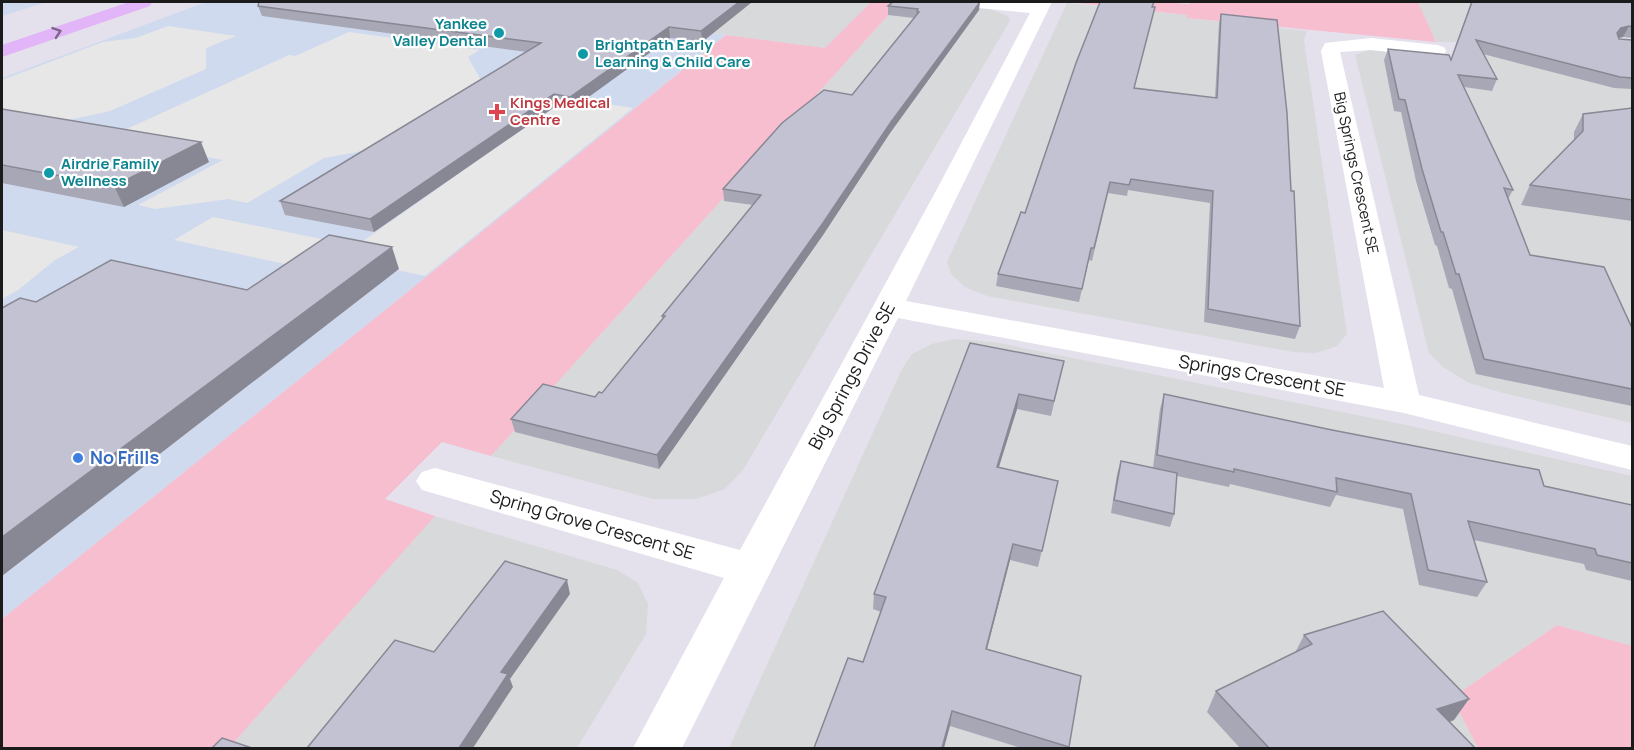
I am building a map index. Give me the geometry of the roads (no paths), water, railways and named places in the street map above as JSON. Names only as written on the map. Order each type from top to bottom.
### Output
[{"type":"main road","points":[[2,51],[144,2]]},
{"type":"street","points":[[968,2],[1043,5]]},
{"type":"street","name":"Big Springs Drive SE","points":[[657,748],[749,569],[889,307],[1043,5]]},
{"type":"street","name":"Big Springs Crescent SE","points":[[1404,402],[1330,51],[1332,47],[1354,44],[1437,51]]},
{"type":"street","name":"Springs Crescent SE","points":[[889,307],[1404,402],[1632,458]]},
{"type":"street","name":"Spring Grove Crescent SE","points":[[435,481],[749,569]]},
{"type":"place","name":"Yankee Valley Dental","points":[[499,33]]},
{"type":"place","name":"Brightpath Early Learning & Child Care","points":[[583,54]]},
{"type":"place","name":"Kings Medical Centre","points":[[497,112]]},
{"type":"place","name":"Airdrie Family Wellness","points":[[49,173]]},
{"type":"place","name":"No Frills","points":[[78,458]]}]
